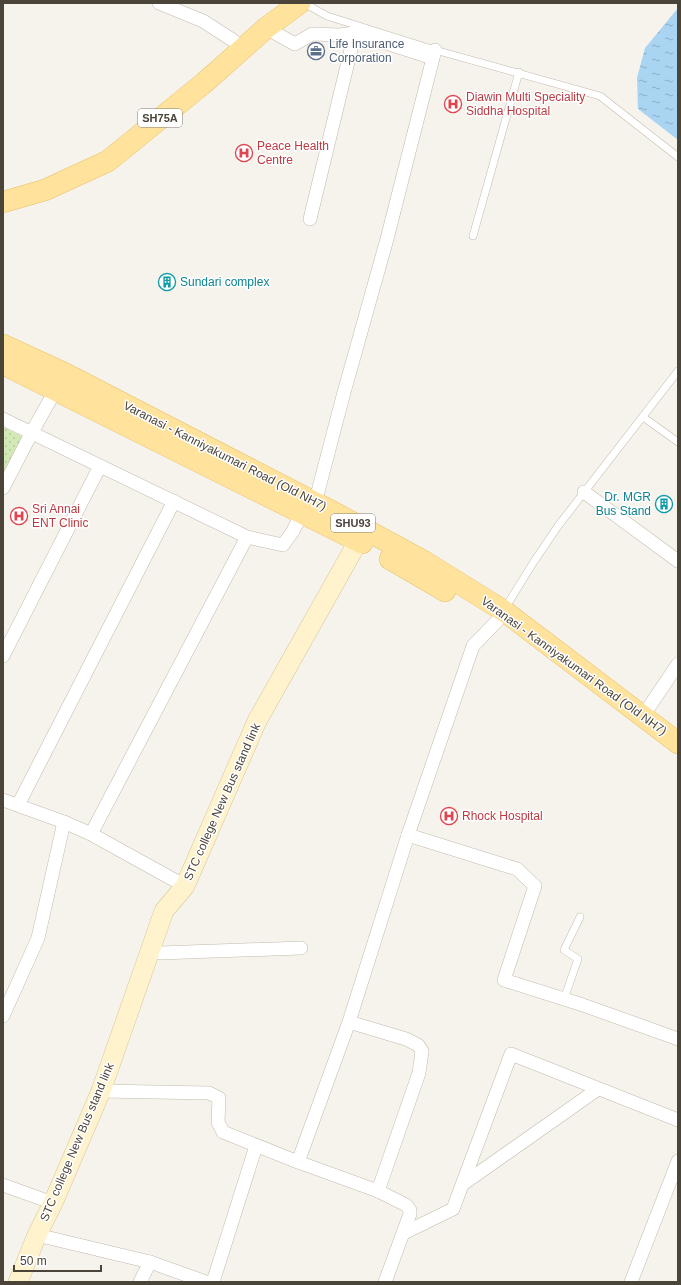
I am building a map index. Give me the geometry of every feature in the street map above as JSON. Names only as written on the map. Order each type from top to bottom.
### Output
[{"type":"main road","name":"SH75A","points":[[3,202],[45,190],[108,161],[168,106],[234,41],[278,3]]},
{"type":"main road","name":"SH75A","points":[[3,192],[50,174],[102,148],[168,106],[204,83],[266,28],[300,3]]},
{"type":"main road","name":"Varanasi - Kanniyakumari Road (Old NH7)","points":[[3,345],[60,382],[361,535],[425,562],[643,716],[678,743]]},
{"type":"main road","name":"Varanasi - Kanniyakumari Road (Old NH7)","points":[[3,364],[60,382]]},
{"type":"main road","name":"Varanasi - Kanniyakumari Road (Old NH7)","points":[[501,616],[570,674],[678,757]]},
{"type":"street","points":[[159,3],[203,21],[234,41]]},
{"type":"street","points":[[3,419],[247,537],[283,545],[309,508],[343,396],[387,239],[434,54],[355,33],[338,35],[312,34],[295,44],[266,28]]},
{"type":"street","points":[[310,219],[355,33]]},
{"type":"street","points":[[3,488],[60,382]]},
{"type":"street","points":[[3,656],[100,466]]},
{"type":"street","points":[[584,492],[678,561]]},
{"type":"street","points":[[18,805],[174,501]]},
{"type":"street","name":"STC college New Bus stand link","points":[[18,1282],[43,1236],[53,1203],[106,1091],[164,911],[185,886],[257,721],[361,535]]},
{"type":"street","points":[[91,834],[247,537]]},
{"type":"street","points":[[298,1162],[349,1022],[408,835],[473,646],[501,616]]},
{"type":"street","points":[[643,716],[678,664]]},
{"type":"street","points":[[3,800],[64,822],[91,834],[185,886],[176,917],[160,953],[106,1091],[43,1236],[30,1282]]},
{"type":"street","points":[[3,1016],[38,938],[64,822]]},
{"type":"street","points":[[408,835],[517,870],[535,886],[504,980],[564,999],[678,1039]]},
{"type":"street","points":[[160,953],[301,948]]},
{"type":"street","points":[[349,1022],[406,1039],[418,1045],[422,1051],[419,1073],[378,1191]]},
{"type":"street","points":[[404,1233],[453,1209],[511,1054],[678,1120]]},
{"type":"street","points":[[462,1184],[598,1089]]},
{"type":"street","points":[[106,1091],[209,1093],[219,1098],[218,1122],[223,1132],[298,1162],[378,1191],[406,1205],[410,1210],[410,1214],[385,1282]]},
{"type":"street","points":[[213,1282],[256,1146]]},
{"type":"street","points":[[631,1282],[678,1161]]},
{"type":"street","points":[[3,1185],[53,1203]]},
{"type":"street","points":[[43,1236],[150,1262],[206,1282]]},
{"type":"street","points":[[140,1282],[150,1262]]},
{"type":"lane","points":[[304,3],[327,16],[434,54],[519,72],[600,96],[678,157]]},
{"type":"lane","points":[[474,236],[519,72]]},
{"type":"lane","points":[[501,616],[536,558],[558,526],[678,371]]},
{"type":"lane","points":[[643,417],[678,442]]},
{"type":"lane","points":[[564,999],[578,959],[564,950],[580,917]]},
{"type":"green space","points":[[3,427],[23,437],[3,475]]},
{"type":"water","points":[[678,8],[678,140],[638,109],[637,78],[645,48]]},
{"type":"place","name":"Life Insurance Corporation","points":[[316,51]]},
{"type":"place","name":"Diawin Multi Speciality Siddha Hospital","points":[[453,104]]},
{"type":"place","name":"Peace Health Centre","points":[[244,153]]},
{"type":"place","name":"Sundari complex","points":[[167,282]]},
{"type":"place","name":"Dr. MGR Bus Stand","points":[[664,504]]},
{"type":"place","name":"Sri Annai ENT Clinic","points":[[19,516]]},
{"type":"place","name":"Rhock Hospital","points":[[449,816]]}]
